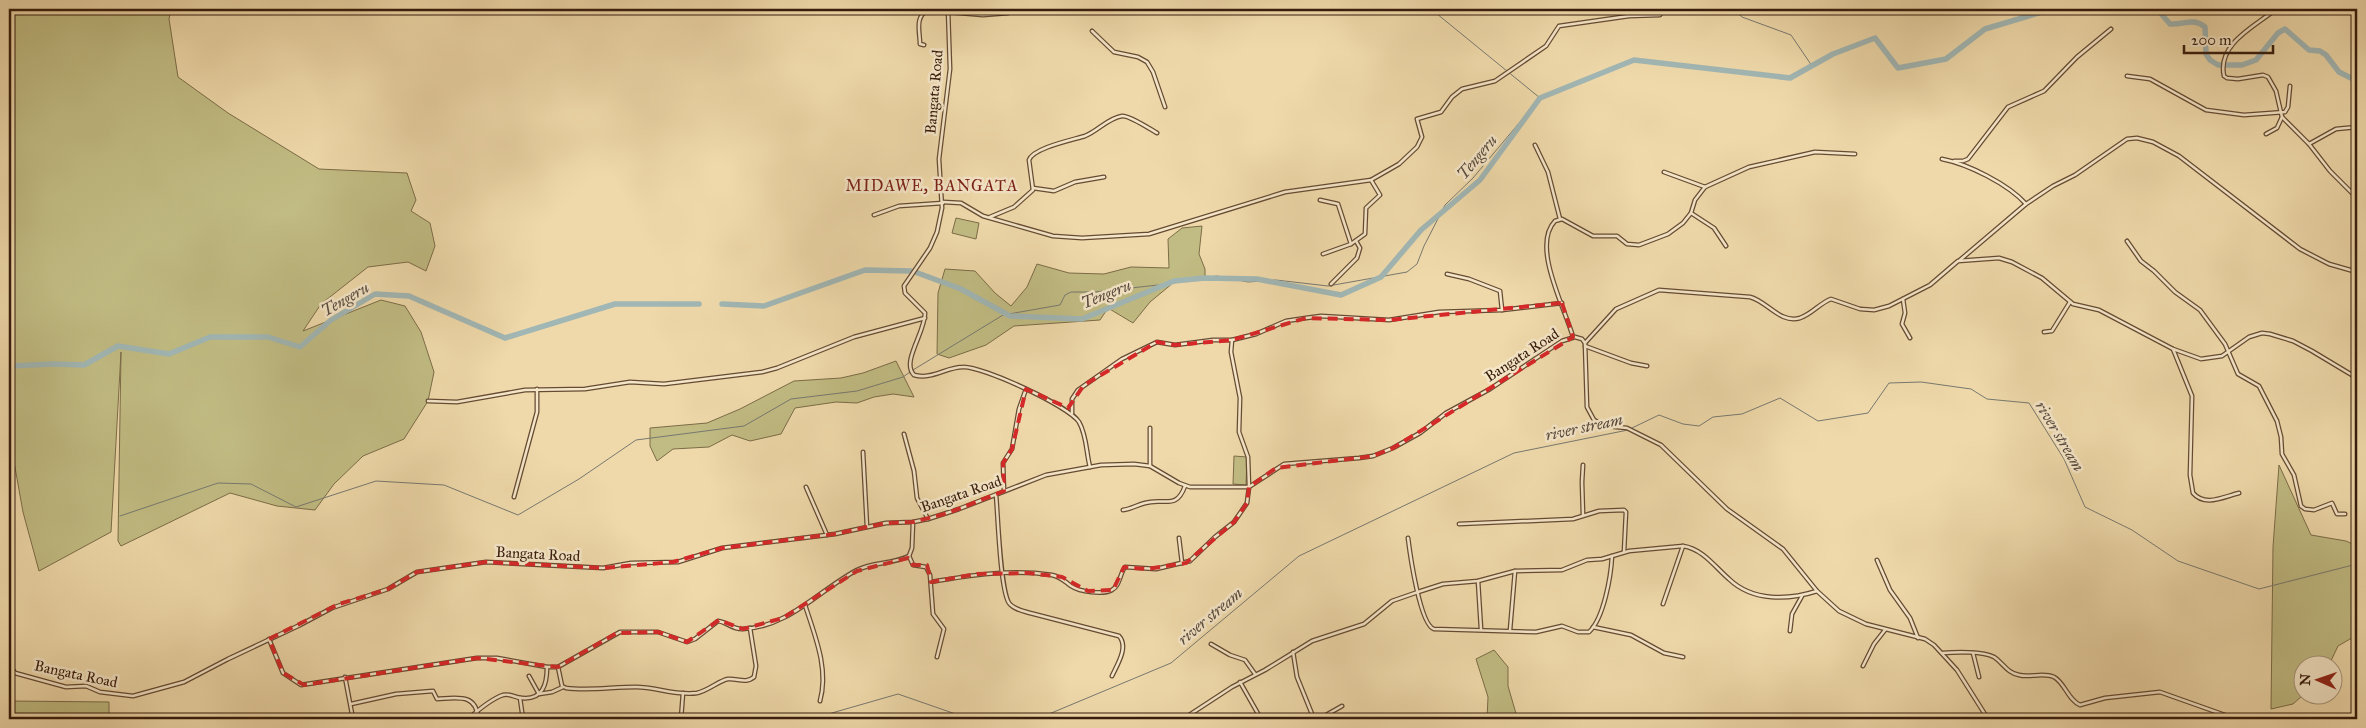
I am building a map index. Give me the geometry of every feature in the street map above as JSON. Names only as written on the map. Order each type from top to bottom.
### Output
[{"type":"street","points":[[924,45],[920,44],[917,27],[921,14],[928,9]]},
{"type":"street","points":[[2276,9],[2244,33],[2225,54],[2223,62],[2224,76],[2227,78],[2244,79],[2263,75],[2268,77],[2276,91],[2282,117],[2357,198]]},
{"type":"street","points":[[2325,9],[2335,9]]},
{"type":"street","points":[[948,10],[983,15],[1008,13]]},
{"type":"street","name":"Bangata Road","points":[[925,318],[923,309],[906,294],[904,286],[927,254],[934,240],[943,202],[939,159],[950,69],[948,10]]},
{"type":"street","points":[[874,215],[899,206],[943,202],[961,203],[988,218],[1034,232],[1063,237],[1141,235],[1199,220],[1285,192],[1371,180],[1399,164],[1417,147],[1422,137],[1417,119],[1441,112],[1452,97],[1462,89],[1495,81],[1546,46],[1557,28],[1562,24],[1629,16],[1660,15]]},
{"type":"street","points":[[1942,159],[1964,161],[1968,159],[2008,107],[2044,90],[2076,57],[2112,29]]},
{"type":"street","points":[[1092,31],[1114,52],[1138,57],[1146,62],[1153,72],[1165,107]]},
{"type":"street","points":[[2127,76],[2150,80],[2206,110],[2244,115],[2285,112],[2290,86]]},
{"type":"street","points":[[1033,188],[1029,160],[1035,153],[1061,142],[1086,135],[1121,116],[1128,117],[1157,133]]},
{"type":"street","points":[[2266,134],[2277,128],[2282,117]]},
{"type":"street","points":[[2309,144],[2336,129],[2357,127]]},
{"type":"street","points":[[1988,719],[1957,670],[1943,653],[1930,642],[1886,630],[1845,615],[1817,591],[1783,549],[1727,509],[1661,444],[1627,428],[1606,426],[1594,420],[1587,407],[1585,345],[1610,313],[1659,290],[1750,296],[1783,316],[1795,318],[1806,315],[1821,304],[1832,299],[1857,308],[1870,310],[1903,299],[1930,285],[2026,204],[2053,186],[2075,175],[2130,138],[2160,144],[2184,160],[2300,249],[2329,264],[2357,272]]},
{"type":"street","points":[[1535,145],[1548,172],[1560,219],[1593,236],[1618,236],[1627,244],[1635,245],[1668,234],[1683,223],[1691,213],[1695,200],[1705,187],[1749,167],[1802,154],[1826,152],[1855,154]]},
{"type":"street","points":[[1954,161],[2008,188],[2026,204]]},
{"type":"street","points":[[1664,172],[1705,187]]},
{"type":"street","points":[[1033,188],[1054,191],[1074,182],[1104,176]]},
{"type":"street","points":[[1323,254],[1351,244],[1366,232],[1365,216],[1368,204],[1380,195],[1371,180]]},
{"type":"street","points":[[988,218],[1014,207],[1033,188]]},
{"type":"street","points":[[1320,200],[1338,205],[1351,244]]},
{"type":"street","points":[[1691,213],[1704,223],[1712,226],[1726,246]]},
{"type":"street","points":[[1560,219],[1553,223],[1549,234],[1549,273],[1562,303],[1573,337]]},
{"type":"street","points":[[2127,240],[2141,261],[2175,292],[2200,310],[2228,352],[2238,374],[2258,386],[2276,417],[2281,437],[2282,454],[2294,475],[2301,506],[2305,509],[2314,510],[2332,503],[2337,514],[2345,514]]},
{"type":"street","points":[[1330,284],[1359,255],[1360,248],[1356,241]]},
{"type":"street","points":[[1960,260],[1992,258],[2006,260],[2042,278],[2070,302],[2106,313],[2173,349],[2206,360],[2228,352],[2253,335],[2270,334],[2312,350],[2357,378]]},
{"type":"street","points":[[1447,274],[1469,279],[1500,291],[1502,310]]},
{"type":"street","points":[[1903,299],[1905,313],[1902,322],[1910,338]]},
{"type":"street","points":[[2044,332],[2052,331],[2070,302]]},
{"type":"street","points":[[1072,414],[1072,399],[1078,390],[1115,363],[1158,342],[1175,345],[1214,340],[1232,340],[1256,334],[1286,321],[1321,316],[1389,320],[1439,312],[1502,310],[1562,303]]},
{"type":"street","points":[[428,401],[465,401],[537,389],[585,388],[630,382],[664,384],[770,371],[854,337],[925,318],[924,328],[909,360],[910,368],[914,375],[926,376],[966,367],[1026,389],[1058,404],[1072,414],[1084,434],[1090,466]]},
{"type":"street","name":"Bangata Road","points":[[9,664],[14,672],[18,674],[36,677],[66,687],[86,686],[100,692],[133,696],[184,682],[269,639],[300,626],[339,604],[388,589],[417,572],[486,562],[594,568],[631,563],[682,561],[722,548],[827,535],[886,522],[913,522],[928,519],[1046,475],[1090,466],[1117,464],[1150,466],[1185,486],[1249,486],[1284,464],[1373,456],[1393,448],[1420,433],[1446,413],[1490,389],[1545,351],[1573,337],[1580,338],[1585,345],[1631,363],[1647,366]]},
{"type":"street","points":[[930,582],[977,574],[1052,575],[1062,578],[1079,589],[1113,590],[1117,586],[1125,567],[1148,569],[1182,564],[1194,559],[1215,537],[1234,522],[1247,503],[1249,486],[1247,451],[1238,432],[1241,407],[1231,352],[1232,340]]},
{"type":"street","points":[[2173,349],[2192,396],[2190,475],[2193,493],[2202,500],[2209,501],[2238,493]]},
{"type":"street","points":[[514,497],[537,412],[537,389]]},
{"type":"street","points":[[1004,491],[1003,463],[1012,448],[1019,409],[1026,389]]},
{"type":"street","points":[[1150,428],[1150,466]]},
{"type":"street","points":[[904,434],[914,471],[917,498],[928,519]]},
{"type":"street","points":[[863,452],[867,527]]},
{"type":"street","points":[[1583,465],[1583,515]]},
{"type":"street","points":[[1122,510],[1146,502],[1175,500],[1181,496],[1185,486]]},
{"type":"street","points":[[806,487],[827,535]]},
{"type":"street","points":[[996,495],[1007,599],[1016,609],[1121,638],[1123,649],[1112,676]]},
{"type":"street","points":[[1459,524],[1573,518],[1599,511],[1626,510],[1624,552]]},
{"type":"street","points":[[913,522],[912,548],[909,556],[913,565],[926,567],[930,582],[933,614],[944,629],[937,657]]},
{"type":"street","points":[[1178,538],[1182,564]]},
{"type":"street","points":[[1408,538],[1418,592],[1430,628],[1536,632],[1562,626],[1585,632],[1593,627],[1608,586],[1612,556]]},
{"type":"street","points":[[1183,719],[1240,682],[1317,639],[1364,624],[1392,601],[1443,584],[1478,581],[1515,571],[1562,570],[1587,560],[1624,552],[1683,546],[1691,548],[1714,562],[1728,579],[1744,590],[1770,597],[1802,596],[1817,591]]},
{"type":"street","points":[[1663,604],[1683,546]]},
{"type":"street","points":[[269,639],[283,673],[296,684],[311,684],[345,677],[477,658],[558,667],[620,632],[658,632],[687,642],[695,639],[718,621],[737,629],[750,628],[783,618],[798,611],[831,586],[860,569],[909,556]]},
{"type":"street","points":[[1877,560],[1890,590],[1910,618],[1918,638]]},
{"type":"street","points":[[1510,630],[1515,571]]},
{"type":"street","points":[[1478,581],[1481,630]]},
{"type":"street","points":[[1790,631],[1792,612],[1802,596]]},
{"type":"street","points":[[805,605],[824,672],[824,684],[820,701]]},
{"type":"street","points":[[1593,627],[1631,635],[1664,653],[1683,657]]},
{"type":"street","points":[[468,719],[502,696],[510,695],[520,698],[552,692],[563,687],[596,689],[636,687],[683,693],[704,691],[726,679],[752,679],[756,666],[750,628]]},
{"type":"street","points":[[1863,666],[1874,644],[1886,630]]},
{"type":"street","points":[[1211,644],[1230,655],[1246,660],[1255,674]]},
{"type":"street","points":[[1293,652],[1297,677],[1314,719]]},
{"type":"street","points":[[1943,653],[1973,653],[1991,656],[2017,675],[2048,675],[2054,678],[2074,701],[2080,705],[2104,698],[2160,692],[2236,719]]},
{"type":"street","points":[[1973,653],[1979,677]]},
{"type":"street","points":[[538,694],[546,686],[546,667]]},
{"type":"street","points":[[558,667],[563,687]]},
{"type":"street","points":[[529,676],[538,694]]},
{"type":"street","points":[[345,677],[353,719]]},
{"type":"street","points":[[1240,682],[1261,719]]},
{"type":"street","points":[[351,704],[396,694],[433,691],[438,699],[466,698],[478,711],[478,719]]},
{"type":"street","points":[[681,719],[683,693]]},
{"type":"street","points":[[520,698],[523,719]]},
{"type":"street","points":[[1319,719],[1342,706]]},
{"type":"highlighted area","points":[[1562,303],[1573,337],[1393,448],[1373,456],[1276,468],[1249,487],[1247,503],[1234,522],[1186,563],[1147,569],[1124,567],[1113,590],[1088,591],[1062,577],[1029,573],[977,574],[931,582],[927,565],[913,565],[908,558],[857,571],[783,618],[743,629],[719,620],[687,642],[658,632],[617,633],[558,667],[477,658],[304,685],[283,673],[269,639],[339,604],[388,589],[417,572],[486,562],[603,568],[673,562],[722,548],[835,534],[886,523],[913,522],[948,513],[1004,491],[1003,463],[1012,449],[1026,389],[1068,408],[1084,385],[1157,342],[1175,345],[1232,340],[1306,318],[1389,320]]},
{"type":"shaded area","points":[[9,9],[171,9],[169,19],[178,77],[228,113],[319,169],[407,173],[416,200],[411,211],[430,223],[435,246],[426,271],[408,262],[368,267],[321,304],[303,331],[381,300],[405,306],[421,332],[434,372],[428,401],[404,439],[363,456],[334,484],[315,510],[277,506],[230,493],[121,546],[118,541],[121,352],[111,532],[39,571],[23,512],[9,434]]},
{"type":"shaded area","points":[[956,218],[979,223],[976,239],[952,233]]},
{"type":"shaded area","points":[[1202,226],[1199,254],[1205,269],[1205,278],[1173,283],[1150,302],[1133,323],[1108,308],[1100,320],[1014,326],[986,345],[949,358],[937,354],[938,293],[945,269],[975,271],[995,293],[1011,306],[1027,287],[1037,264],[1069,273],[1104,274],[1131,267],[1169,268],[1168,239],[1182,228]]},
{"type":"shaded area","points":[[896,361],[914,397],[893,394],[874,397],[857,403],[836,402],[795,408],[781,434],[750,441],[732,435],[709,447],[673,449],[657,461],[650,446],[650,428],[707,423],[740,409],[794,381],[841,378],[863,373]]},
{"type":"shaded area","points":[[1234,456],[1247,457],[1246,485],[1233,484]]},
{"type":"shaded area","points":[[2279,465],[2311,535],[2346,541],[2357,546],[2357,635],[2338,646],[2333,656],[2294,656],[2294,703],[2271,709],[2273,547]]},
{"type":"shaded area","points":[[1494,650],[1508,667],[1508,686],[1517,717],[1520,719],[1487,719],[1488,697],[1476,659]]},
{"type":"shaded area","points":[[9,701],[109,702],[109,719],[9,719]]},
{"type":"waterway","name":"Tengeru","points":[[1180,281],[1217,276],[1248,282],[1276,280],[1328,286],[1407,272],[1417,264],[1445,205],[1473,178],[1540,98],[1431,9]]},
{"type":"waterway","points":[[1733,9],[1742,17],[1791,35],[1812,66]]},
{"type":"waterway","name":"Tengeru","points":[[915,272],[961,289],[1010,316],[1082,319],[1174,281],[1205,278],[1257,279],[1341,295],[1381,277],[1421,230],[1480,180],[1540,98],[1634,60],[1790,78],[1833,54],[1875,38],[1898,68],[1946,59],[1985,29],[2052,9]]},
{"type":"waterway","name":"Tengeru","points":[[2157,9],[2170,24],[2196,22],[2205,27],[2206,54],[2210,60],[2218,65],[2242,65],[2256,60],[2278,33],[2285,29],[2309,50],[2320,51],[2326,55],[2339,72],[2357,81]]},
{"type":"waterway","name":"Tengeru","points":[[722,304],[764,306],[865,270],[911,271]]},
{"type":"waterway","points":[[913,370],[1003,315],[1060,305],[1065,295],[1071,292],[1095,292],[1158,285]]},
{"type":"waterway","name":"Tengeru","points":[[9,366],[84,365],[118,346],[169,354],[210,337],[268,337],[300,347],[331,320],[375,294],[409,296],[505,338],[615,304],[699,304]]},
{"type":"waterway","points":[[120,516],[218,483],[251,484],[296,507],[376,481],[444,485],[518,515],[579,479],[636,440],[744,426],[791,399],[857,391],[903,377],[910,372]]},
{"type":"waterway","name":"river stream","points":[[1632,428],[1659,415],[1683,424],[1699,426],[1713,417],[1742,414],[1780,398],[1818,421],[1868,413],[1889,383],[1921,382],[1971,389],[1987,399],[2029,403],[2064,459],[2085,507],[2132,530],[2178,561],[2259,589],[2357,564]]},
{"type":"waterway","name":"river stream","points":[[1037,719],[1171,663],[1299,556],[1514,453],[1628,430]]},
{"type":"waterway","name":"river stream","points":[[811,719],[898,694],[970,719]]},
{"type":"district","name":"MIDAWE, BANGATA","points":[[932,185]]}]
